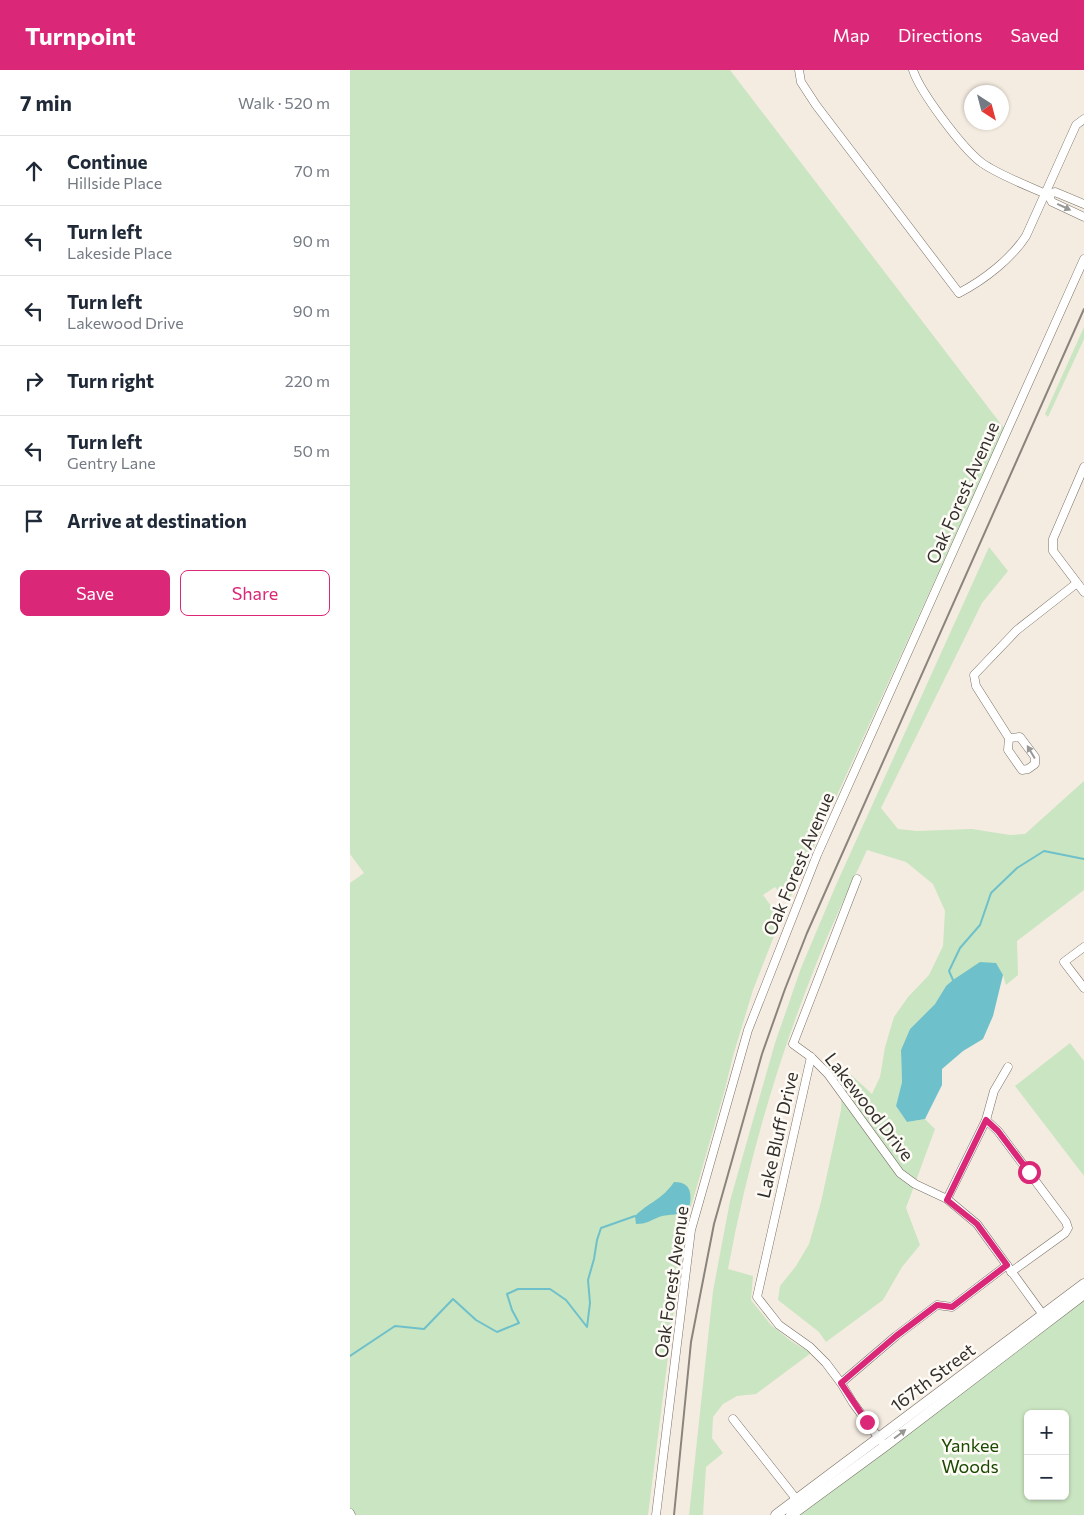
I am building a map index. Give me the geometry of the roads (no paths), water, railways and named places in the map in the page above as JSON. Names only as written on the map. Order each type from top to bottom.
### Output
[{"type":"main road","name":"167th Street","points":[[790,1515],[882,1442],[1046,1318],[1084,1284]]},
{"type":"main road","name":"167th Street","points":[[1046,1318],[1084,1294]]},
{"type":"main road","name":"167th Street","points":[[776,1515],[882,1442]]},
{"type":"street","points":[[799,70],[801,82],[816,105],[959,293],[1010,256],[1019,246],[1046,194],[1076,125],[1084,119]]},
{"type":"street","points":[[913,70],[923,91],[968,151],[982,163],[1046,194],[1052,202],[1084,216]]},
{"type":"street","points":[[1046,194],[1055,192],[1084,204]]},
{"type":"street","name":"Oak Forest Avenue","points":[[656,1515],[691,1230],[746,1037],[818,855],[1084,259]]},
{"type":"street","points":[[1084,470],[1053,539],[1053,552],[1084,592]]},
{"type":"street","points":[[1009,738],[976,686],[974,675],[1030,618],[1077,583]]},
{"type":"street","name":"Lake Bluff Drive","points":[[841,1383],[818,1354],[779,1325],[757,1297],[811,1057],[793,1044],[857,879]]},
{"type":"street","points":[[1084,947],[1064,962],[1084,988]]},
{"type":"street","name":"Lakewood Drive","points":[[811,1057],[828,1074],[900,1173],[915,1184],[947,1200],[977,1224],[1046,1318]]},
{"type":"street","points":[[947,1200],[986,1120],[994,1091],[1008,1067]]},
{"type":"street","points":[[882,1442],[853,1403],[841,1383],[896,1336],[937,1305],[952,1307],[1065,1233],[1068,1228],[1066,1222],[998,1131],[986,1120]]},
{"type":"street","points":[[733,1419],[797,1500]]},
{"type":"water","points":[[980,962],[996,963],[1003,975],[993,1016],[983,1039],[963,1051],[942,1069],[942,1085],[925,1119],[907,1122],[896,1106],[902,1082],[901,1050],[910,1029],[935,1004],[946,986]]},
{"type":"water","points":[[674,1182],[684,1184],[689,1190],[689,1209],[678,1214],[636,1224],[635,1216],[665,1193]]},
{"type":"waterway","points":[[953,980],[949,971],[960,948],[980,925],[991,893],[1017,868],[1044,851],[1084,859]]},
{"type":"waterway","points":[[350,1356],[395,1326],[424,1329],[453,1299],[476,1320],[497,1332],[519,1323],[507,1294],[518,1289],[550,1289],[566,1300],[587,1327],[590,1303],[588,1280],[601,1228],[635,1216]]},
{"type":"railway","points":[[674,1515],[691,1342],[714,1224],[762,1054],[807,933],[1084,309]]},
{"type":"park label","name":"Yankee Woods","points":[[970,1456]]}]
